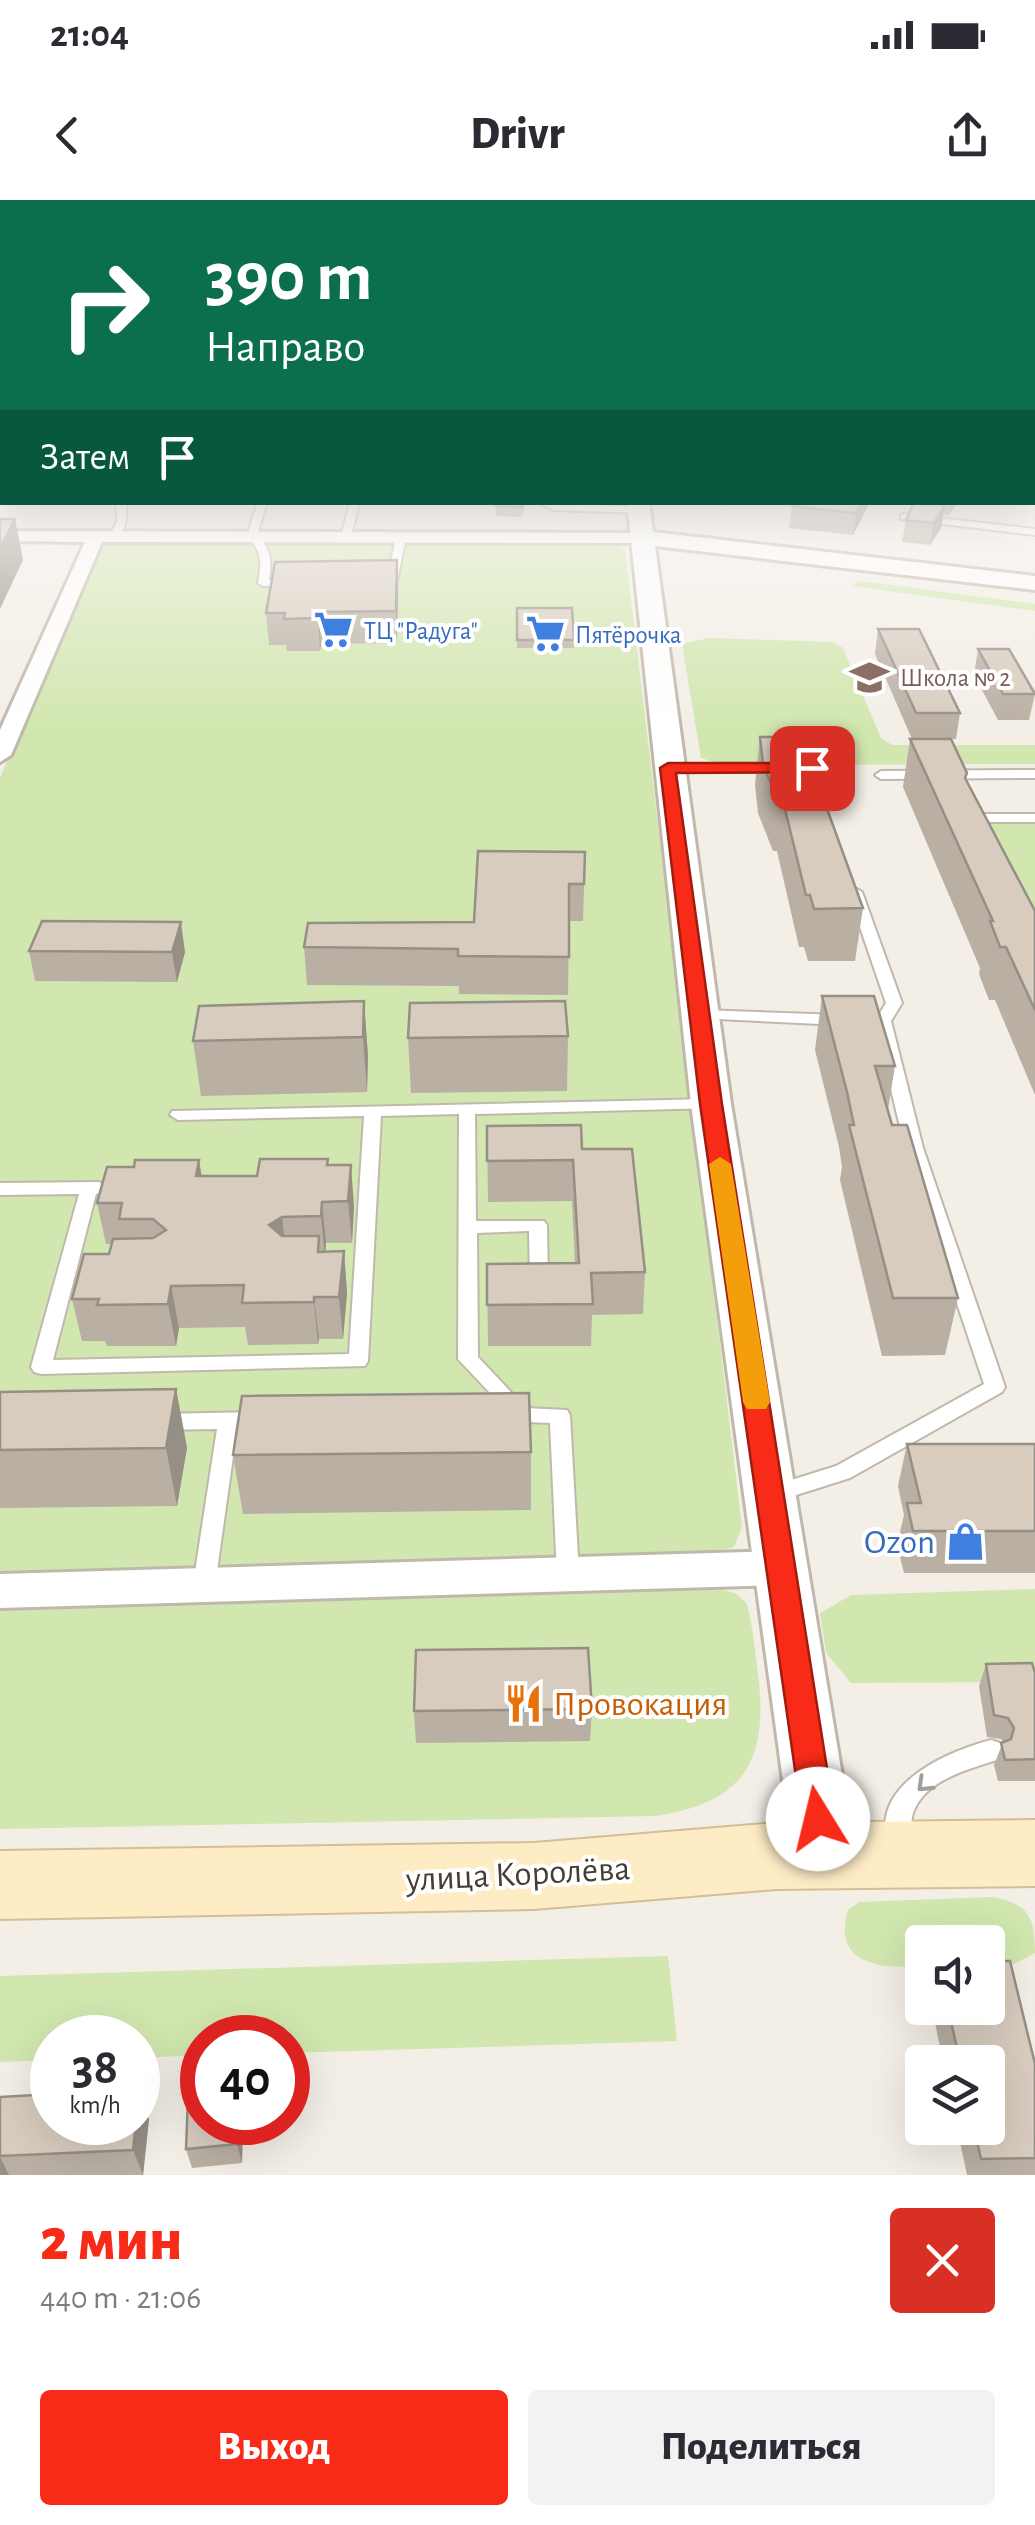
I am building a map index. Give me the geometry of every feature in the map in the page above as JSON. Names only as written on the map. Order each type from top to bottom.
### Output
[{"type":"main road","name":"улица Королёва","points":[[0,1885],[534,1876],[824,1854],[1035,1854]]},
{"type":"street","points":[[0,755],[10,710],[101,545]]},
{"type":"street","points":[[642,545],[711,1104],[824,1854]]},
{"type":"street","points":[[731,545],[1035,583]]},
{"type":"street","points":[[0,1591],[780,1568]]},
{"type":"lane","points":[[262,545],[270,566],[263,583],[300,582]]},
{"type":"lane","points":[[374,582],[392,582],[399,545]]},
{"type":"lane","points":[[668,768],[794,768]]},
{"type":"lane","points":[[881,775],[1035,774]]},
{"type":"lane","points":[[973,842],[966,826],[982,818],[1035,818]]},
{"type":"lane","points":[[771,1495],[843,1472],[995,1387],[914,1148],[883,1021],[894,1003],[850,876]]},
{"type":"lane","points":[[702,1016],[883,1021]]},
{"type":"lane","points":[[178,1115],[711,1104]]},
{"type":"lane","points":[[467,1109],[468,1226],[477,1283],[468,1359],[524,1416]]},
{"type":"lane","points":[[88,1188],[76,1271],[42,1366],[358,1361],[354,1267],[360,1186],[372,1111]]},
{"type":"lane","points":[[0,1188],[126,1188]]},
{"type":"lane","points":[[468,1226],[538,1226],[541,1282],[523,1283]]},
{"type":"lane","points":[[484,1416],[560,1415],[568,1575]]},
{"type":"lane","points":[[133,1423],[287,1420]]},
{"type":"lane","points":[[204,1585],[228,1421]]},
{"type":"lane","points":[[900,1854],[901,1812],[922,1784],[958,1759],[991,1752]]},
{"type":"green space","points":[[105,545],[616,545],[625,549],[742,1527],[734,1547],[705,1554],[0,1574],[0,778],[96,549]]},
{"type":"green space","points":[[860,581],[1035,604],[1035,611],[851,586]]},
{"type":"green space","points":[[709,638],[834,642],[843,648],[881,738],[892,745],[1035,745],[1035,764],[724,765],[701,758],[682,644]]},
{"type":"green space","points":[[1035,822],[1035,929],[978,823]]},
{"type":"green space","points":[[710,1586],[737,1594],[747,1604],[758,1674],[759,1731],[754,1754],[730,1788],[685,1810],[655,1816],[0,1829],[0,1606]]},
{"type":"green space","points":[[1035,1589],[1035,1682],[851,1683],[826,1653],[820,1613],[851,1595]]},
{"type":"green space","points":[[992,1897],[1005,1900],[1028,1915],[1034,1931],[1035,1953],[1005,1964],[1005,1925],[905,1925],[905,1967],[877,1964],[854,1953],[847,1943],[848,1910],[859,1902]]},
{"type":"green space","points":[[668,1956],[677,2041],[310,2052],[310,2015],[180,2015],[180,2056],[160,2057],[160,2015],[30,2015],[30,2061],[0,2062],[0,1976]]},
{"type":"building","points":[[397,560],[396,611],[319,612],[318,618],[284,619],[285,613],[266,613],[275,562]]},
{"type":"building","name":"Пятёрочка","points":[[517,608],[572,608],[574,640],[517,640]]},
{"type":"building","points":[[878,629],[919,629],[960,713],[916,713]]},
{"type":"building","points":[[978,649],[1009,649],[1035,694],[1003,694]]},
{"type":"building","points":[[760,737],[801,737],[863,908],[814,909],[810,895],[806,895],[783,801],[778,801],[763,764]]},
{"type":"building","points":[[910,739],[951,739],[967,773],[965,778],[1035,911],[1035,1010],[1006,947],[1000,947],[993,921]]},
{"type":"building","points":[[478,851],[585,852],[584,884],[569,884],[569,957],[458,956],[458,949],[304,947],[308,923],[474,922]]},
{"type":"building","points":[[42,921],[181,922],[172,952],[29,951]]},
{"type":"building","points":[[822,996],[874,996],[895,1066],[875,1066],[892,1125],[907,1125],[958,1298],[893,1298],[849,1125],[854,1125]]},
{"type":"building","points":[[364,1001],[363,1037],[193,1041],[199,1006]]},
{"type":"building","points":[[565,1001],[568,1036],[408,1038],[410,1003]]},
{"type":"building","points":[[581,1125],[582,1149],[632,1149],[645,1272],[591,1273],[593,1304],[487,1305],[487,1264],[579,1263],[573,1160],[487,1161],[487,1126]]},
{"type":"building","points":[[260,1159],[328,1159],[327,1165],[351,1165],[348,1201],[322,1202],[321,1216],[282,1217],[269,1225],[282,1236],[319,1236],[318,1252],[344,1251],[339,1297],[314,1297],[314,1302],[242,1303],[244,1285],[171,1286],[168,1304],[97,1305],[99,1299],[72,1299],[84,1254],[109,1254],[113,1239],[153,1238],[166,1230],[153,1219],[119,1219],[122,1203],[97,1203],[107,1167],[134,1167],[135,1160],[199,1160],[196,1176],[257,1176]]},
{"type":"building","points":[[176,1389],[166,1448],[0,1450],[0,1392]]},
{"type":"building","points":[[529,1393],[531,1452],[233,1455],[242,1396]]},
{"type":"building","points":[[907,1444],[1035,1444],[1035,1531],[913,1531],[907,1503],[921,1503]]},
{"type":"building","points":[[588,1648],[592,1709],[414,1711],[416,1650]]},
{"type":"building","points":[[1032,1663],[1035,1759],[1005,1760],[1001,1743],[1011,1739],[1014,1728],[1008,1718],[994,1715],[986,1664]]},
{"type":"building","points":[[1005,1961],[1010,1961],[1035,2064],[1035,2158],[981,2159],[978,2145],[1005,2145],[1005,2045],[956,2045],[952,2025],[1005,2025]]},
{"type":"building","points":[[30,2095],[30,2145],[134,2145],[133,2150],[0,2156],[0,2097]]},
{"type":"building","points":[[186,2145],[227,2145],[186,2149]]},
{"type":"slow traffic","points":[[720,1164],[757,1402]]},
{"type":"place","name":"ТЦ \"Радуга\"","points":[[334,630]]},
{"type":"place","name":"Пятёрочка","points":[[545,634]]},
{"type":"place","name":"Школа № 2","points":[[870,677]]},
{"type":"place","name":"Ozon","points":[[965,1541]]},
{"type":"place","name":"Провокация","points":[[523,1703]]},
{"type":"route","points":[[812,768],[668,768],[711,1104],[818,1819]]}]
